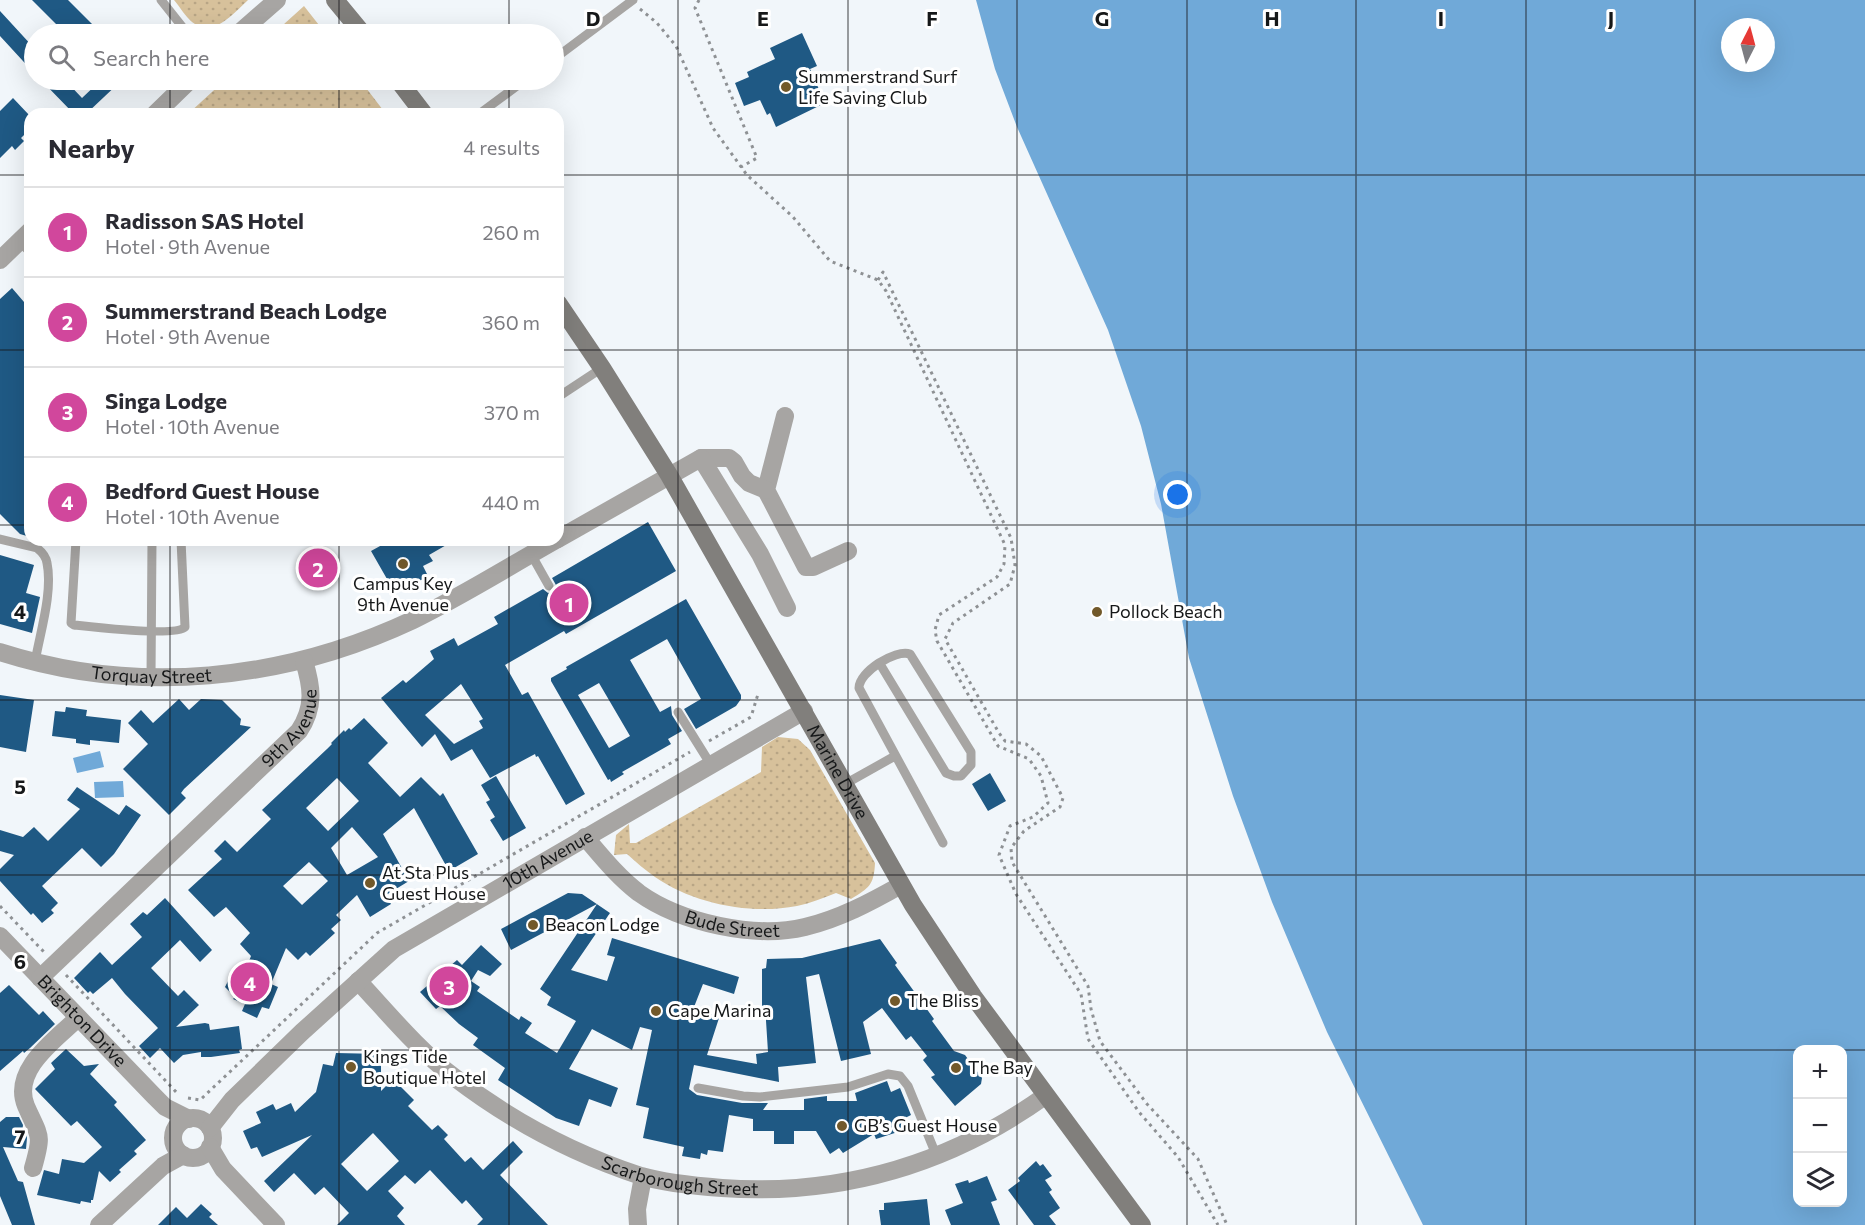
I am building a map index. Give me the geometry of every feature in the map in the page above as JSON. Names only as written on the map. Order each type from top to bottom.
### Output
[{"type":"main road","points":[[336,0],[355,24]]},
{"type":"main road","points":[[406,90],[419,108]]},
{"type":"main road","name":"Marine Drive","points":[[564,312],[669,475],[901,885],[954,967],[1142,1225]]},
{"type":"street","points":[[249,24],[276,0]]},
{"type":"street","points":[[160,108],[179,90]]},
{"type":"street","points":[[0,260],[24,243]]},
{"type":"street","points":[[766,490],[784,416]]},
{"type":"street","points":[[701,458],[729,458],[749,483],[766,490],[806,567],[813,567],[848,551]]},
{"type":"street","points":[[701,458],[760,554],[787,608]]},
{"type":"street","name":"9th Avenue","points":[[564,535],[701,458]]},
{"type":"street","name":"9th Avenue","points":[[40,978],[299,730],[310,710],[311,700],[310,681],[304,661],[351,646],[418,618],[464,594],[545,546]]},
{"type":"street","name":"Torquay Street","points":[[0,652],[35,662],[102,674],[151,677],[225,674],[304,661]]},
{"type":"street","name":"10th Avenue","points":[[187,1148],[178,1124],[200,1122],[228,1104],[377,962],[410,939],[585,837],[698,778],[711,765],[804,711]]},
{"type":"street","name":"Bude Street","points":[[585,837],[620,877],[650,900],[693,919],[783,930],[808,927],[843,914],[901,885]]},
{"type":"street","name":"Brighton Drive","points":[[4,947],[40,978],[165,1107],[187,1148]]},
{"type":"street","name":"Scarborough Street","points":[[358,981],[417,1043],[476,1093],[525,1125],[643,1176],[707,1186],[759,1189],[792,1188],[864,1179],[937,1157],[998,1127],[1046,1096]]},
{"type":"street","points":[[33,1168],[40,1137],[38,1128],[25,1104],[24,1082],[28,1071],[39,1057],[78,1018]]},
{"type":"street","name":"Brighton Drive","points":[[165,1107],[200,1122]]},
{"type":"street","points":[[99,1225],[163,1166],[187,1148],[213,1139],[200,1122]]},
{"type":"street","points":[[187,1148],[223,1169],[276,1225]]},
{"type":"street","points":[[638,1225],[637,1209],[643,1176]]},
{"type":"lane","points":[[161,0],[180,24]]},
{"type":"lane","points":[[564,52],[632,1]]},
{"type":"lane","points":[[487,108],[511,90]]},
{"type":"lane","points":[[564,393],[602,368]]},
{"type":"lane","points":[[0,539],[24,545]]},
{"type":"lane","points":[[29,546],[41,551],[47,561],[47,593],[35,662]]},
{"type":"lane","points":[[76,546],[71,623],[151,632],[181,631],[185,627],[181,546]]},
{"type":"lane","points":[[151,677],[152,546]]},
{"type":"lane","points":[[531,554],[549,586]]},
{"type":"lane","points":[[879,664],[943,769],[949,775],[962,776],[971,765],[971,753],[910,654],[902,652],[879,664],[864,675],[859,685],[943,843]]},
{"type":"lane","points":[[678,712],[711,765]]},
{"type":"lane","points":[[845,784],[895,756]]},
{"type":"lane","points":[[698,1088],[760,1097],[848,1087],[888,1074],[900,1076],[908,1086],[937,1157]]},
{"type":"path","points":[[699,0],[695,8],[757,158],[741,167]]},
{"type":"path","points":[[632,1],[657,23],[676,46],[713,128],[747,175],[793,217],[830,261],[878,280],[886,291],[1005,545],[1004,564],[996,577],[939,615],[935,630],[937,641],[998,746],[1029,759],[1041,776],[1048,803],[1033,817],[1011,826],[999,855],[1016,894],[1081,994],[1088,1039],[1139,1112],[1178,1157],[1218,1225]]},
{"type":"path","points":[[878,280],[883,272],[1011,538],[1015,565],[1010,584],[952,623],[945,639],[999,733],[1005,741],[1026,744],[1041,756],[1063,798],[1060,807],[1024,831],[1017,839],[1011,848],[1012,862],[1088,986],[1091,1009],[1100,1041],[1147,1104],[1198,1159],[1227,1225]]},
{"type":"path","points":[[701,746],[751,717],[758,694]]},
{"type":"path","points":[[0,906],[182,1097],[200,1100],[377,933],[690,752]]},
{"type":"shaded area","points":[[174,0],[248,0],[219,24],[196,24]]},
{"type":"shaded area","points":[[304,6],[318,24],[284,24]]},
{"type":"shaded area","points":[[214,90],[368,90],[381,108],[195,108]]},
{"type":"shaded area","points":[[778,737],[798,739],[810,750],[875,863],[872,881],[862,892],[851,899],[836,893],[797,906],[742,908],[687,894],[655,877],[627,854],[614,855],[616,835],[629,824],[630,843],[636,843],[761,772],[762,747]]},
{"type":"water","points":[[976,0],[1865,0],[1865,1225],[1423,1225],[1327,1032],[1272,902],[1233,796],[1189,658],[1161,504],[1141,426],[1108,330],[1017,127],[995,69]]},
{"type":"water","points":[[100,751],[104,767],[77,773],[73,758]]},
{"type":"water","points":[[123,781],[124,797],[95,798],[94,782]]},
{"type":"building","points":[[32,0],[68,0],[92,24],[56,24]]},
{"type":"building","points":[[0,11],[24,37],[24,62],[0,36]]},
{"type":"building","name":"Summerstrand Surf Life Saving Club","points":[[802,33],[817,66],[810,69],[825,103],[776,127],[770,113],[767,115],[760,100],[744,106],[735,83],[749,77],[747,72],[775,59],[770,48]]},
{"type":"building","points":[[51,90],[74,90],[82,98],[90,90],[111,90],[92,108],[68,108]]},
{"type":"building","points":[[13,98],[24,110],[24,135],[21,138],[24,141],[15,150],[12,146],[0,158],[0,111]]},
{"type":"building","points":[[12,288],[24,302],[24,535],[0,514],[0,299]]},
{"type":"building","points":[[648,522],[676,571],[566,634],[564,631],[505,665],[522,695],[528,692],[585,794],[566,805],[535,754],[490,778],[472,749],[451,761],[435,734],[422,747],[381,698],[403,680],[406,683],[434,659],[430,651],[454,638],[458,646],[498,624],[494,617],[543,589],[548,593],[553,592],[556,585],[552,578]],"holes":[[[461,684],[483,719],[479,721],[483,728],[454,744],[425,715]]]},
{"type":"building","name":"Campus Key 9th Avenue","points":[[380,546],[445,546],[429,555],[433,561],[423,566],[428,576],[406,589],[401,581],[391,586],[371,551]]},
{"type":"building","points":[[0,555],[34,565],[26,593],[40,597],[32,633],[0,624]]},
{"type":"building","points":[[686,599],[741,695],[741,699],[736,706],[696,729],[684,709],[701,699],[667,639],[630,660],[660,712],[671,706],[672,715],[682,731],[668,739],[671,744],[622,772],[624,774],[611,782],[551,681],[551,678],[567,669],[566,667]],"holes":[[[599,683],[630,736],[609,748],[578,695]]]},
{"type":"building","points":[[0,695],[34,700],[26,752],[0,747]]},
{"type":"building","points":[[179,699],[189,710],[201,699],[222,700],[241,719],[240,725],[251,727],[184,789],[181,793],[186,798],[169,815],[123,769],[148,744],[128,723],[141,710],[153,723]]},
{"type":"building","points":[[66,707],[87,710],[86,716],[121,720],[119,743],[90,740],[90,745],[76,743],[76,739],[52,736],[55,711],[65,712]]},
{"type":"building","points":[[364,718],[388,743],[368,763],[400,797],[421,777],[440,796],[443,793],[478,854],[449,871],[414,808],[383,834],[409,881],[386,895],[391,904],[370,917],[357,895],[336,915],[341,920],[331,929],[335,933],[310,956],[306,952],[298,960],[286,948],[271,984],[278,987],[269,1009],[262,1007],[257,1018],[242,1011],[245,1004],[233,999],[235,997],[225,987],[231,975],[242,979],[251,956],[240,944],[250,933],[226,907],[214,917],[188,890],[222,859],[214,851],[225,840],[237,852],[271,819],[262,810],[344,730],[345,732],[349,728],[351,730]],"holes":[[[337,778],[359,801],[328,831],[306,808]],[[352,827],[378,857],[347,875],[331,848]],[[309,862],[328,881],[302,905],[283,886]]]},
{"type":"building","points":[[990,773],[1006,801],[988,811],[972,784]]},
{"type":"building","points":[[496,776],[526,828],[503,841],[490,820],[495,817],[486,802],[490,800],[481,785]]},
{"type":"building","points":[[77,787],[119,815],[126,805],[141,815],[114,854],[101,867],[82,848],[42,886],[58,903],[51,910],[54,913],[42,923],[33,913],[31,915],[0,881],[0,869],[14,855],[0,851],[0,830],[23,837],[34,827],[48,841],[80,809],[67,800]]},
{"type":"building","name":"Beacon Lodge","points":[[568,893],[582,894],[597,904],[511,950],[501,929]]},
{"type":"building","points":[[165,898],[212,950],[200,962],[180,940],[151,968],[178,996],[184,990],[199,1005],[176,1027],[205,1023],[209,1024],[210,1030],[239,1026],[242,1049],[239,1050],[240,1053],[201,1057],[201,1052],[183,1055],[174,1063],[160,1048],[150,1058],[139,1046],[158,1028],[112,978],[93,994],[90,991],[88,993],[74,978],[100,952],[112,965],[142,937],[130,924],[143,912],[147,915]]},
{"type":"building","points":[[597,904],[610,913],[571,970],[607,981],[615,957],[607,955],[612,938],[739,977],[734,994],[703,984],[694,1007],[720,1015],[707,1055],[757,1064],[756,1054],[768,1052],[765,1005],[762,1006],[762,969],[766,968],[767,959],[802,958],[880,939],[897,963],[895,965],[934,1019],[932,1021],[954,1051],[965,1055],[982,1078],[981,1084],[955,1106],[931,1077],[935,1075],[923,1060],[927,1056],[911,1036],[906,1040],[882,1008],[863,1022],[871,1054],[841,1061],[819,974],[806,977],[816,1063],[778,1067],[779,1082],[694,1065],[689,1089],[697,1095],[742,1103],[768,1103],[763,1110],[804,1110],[804,1099],[827,1096],[827,1101],[857,1101],[855,1093],[887,1081],[891,1092],[900,1088],[911,1115],[901,1120],[904,1130],[876,1139],[874,1134],[843,1153],[839,1148],[830,1154],[816,1131],[794,1131],[794,1144],[774,1144],[774,1131],[753,1131],[753,1119],[729,1115],[723,1152],[708,1150],[707,1155],[701,1153],[700,1159],[682,1156],[684,1147],[643,1138],[649,1108],[636,1105],[652,1030],[640,1027],[632,1050],[592,1029],[569,1069],[618,1088],[611,1107],[589,1099],[579,1126],[556,1118],[498,1080],[505,1068],[473,1045],[478,1038],[440,1006],[436,1009],[420,992],[457,960],[462,965],[481,945],[502,964],[490,976],[478,970],[471,981],[480,987],[477,991],[519,1020],[521,1016],[532,1023],[525,1033],[557,1053],[576,1021],[547,1005],[551,997],[540,989]]},
{"type":"building","points":[[9,985],[39,1015],[43,1011],[55,1024],[30,1048],[24,1053],[23,1051],[0,1071],[0,993]]},
{"type":"building","points":[[66,1049],[84,1066],[99,1064],[90,1074],[117,1102],[114,1105],[146,1140],[134,1151],[137,1154],[119,1170],[121,1172],[110,1182],[99,1171],[91,1203],[81,1201],[80,1204],[37,1195],[44,1170],[59,1174],[62,1159],[84,1163],[102,1147],[77,1121],[71,1126],[35,1089],[55,1069],[51,1063]]},
{"type":"building","points":[[336,1053],[381,1054],[381,1091],[393,1079],[414,1100],[408,1106],[432,1130],[438,1125],[448,1135],[444,1139],[465,1162],[471,1157],[483,1170],[513,1141],[523,1152],[500,1175],[548,1225],[477,1225],[483,1219],[466,1200],[462,1204],[430,1170],[415,1184],[405,1175],[388,1191],[404,1208],[397,1216],[405,1225],[337,1225],[349,1213],[324,1187],[315,1195],[294,1173],[274,1192],[264,1181],[312,1135],[262,1157],[257,1147],[251,1149],[243,1131],[261,1123],[256,1112],[273,1104],[276,1110],[291,1103],[295,1112],[316,1092],[323,1064],[333,1066]],"holes":[[[373,1133],[399,1161],[367,1191],[341,1164]]]},
{"type":"building","points":[[6,1117],[19,1117],[23,1125],[22,1133],[26,1133],[26,1149],[3,1147],[18,1181],[23,1182],[35,1225],[12,1225],[0,1196],[0,1122]]},
{"type":"building","points":[[1036,1161],[1040,1166],[1043,1164],[1052,1176],[1045,1180],[1052,1190],[1049,1192],[1060,1208],[1049,1216],[1056,1225],[1034,1225],[1008,1190],[1020,1181],[1018,1178]]},
{"type":"building","points":[[987,1176],[997,1200],[991,1202],[1000,1225],[951,1225],[945,1210],[963,1203],[955,1184],[968,1180],[969,1183]]},
{"type":"building","points":[[927,1199],[930,1225],[881,1225],[879,1210],[884,1210],[884,1203]]},
{"type":"building","points":[[201,1204],[212,1214],[209,1217],[218,1225],[158,1225],[176,1207],[187,1218]]},
{"type":"place","name":"Summerstrand Surf Life Saving Club","points":[[786,87]]},
{"type":"place","name":"Campus Key 9th Avenue","points":[[403,564]]},
{"type":"place","name":"Summerstrand Beach Lodge","points":[[318,568]]},
{"type":"place","name":"Radisson SAS Hotel","points":[[569,603]]},
{"type":"place","name":"Pollock Beach","points":[[1097,612]]},
{"type":"place","name":"At Sta Plus Guest House","points":[[370,883]]},
{"type":"place","name":"Beacon Lodge","points":[[533,925]]},
{"type":"place","name":"Bedford Guest House","points":[[250,982]]},
{"type":"place","name":"Singa Lodge","points":[[449,986]]},
{"type":"place","name":"The Bliss","points":[[895,1001]]},
{"type":"place","name":"Cape Marina","points":[[656,1011]]},
{"type":"place","name":"Kings Tide Boutique Hotel","points":[[351,1067]]},
{"type":"place","name":"The Bay","points":[[956,1068]]},
{"type":"place","name":"GB’s Guest House","points":[[842,1126]]}]
